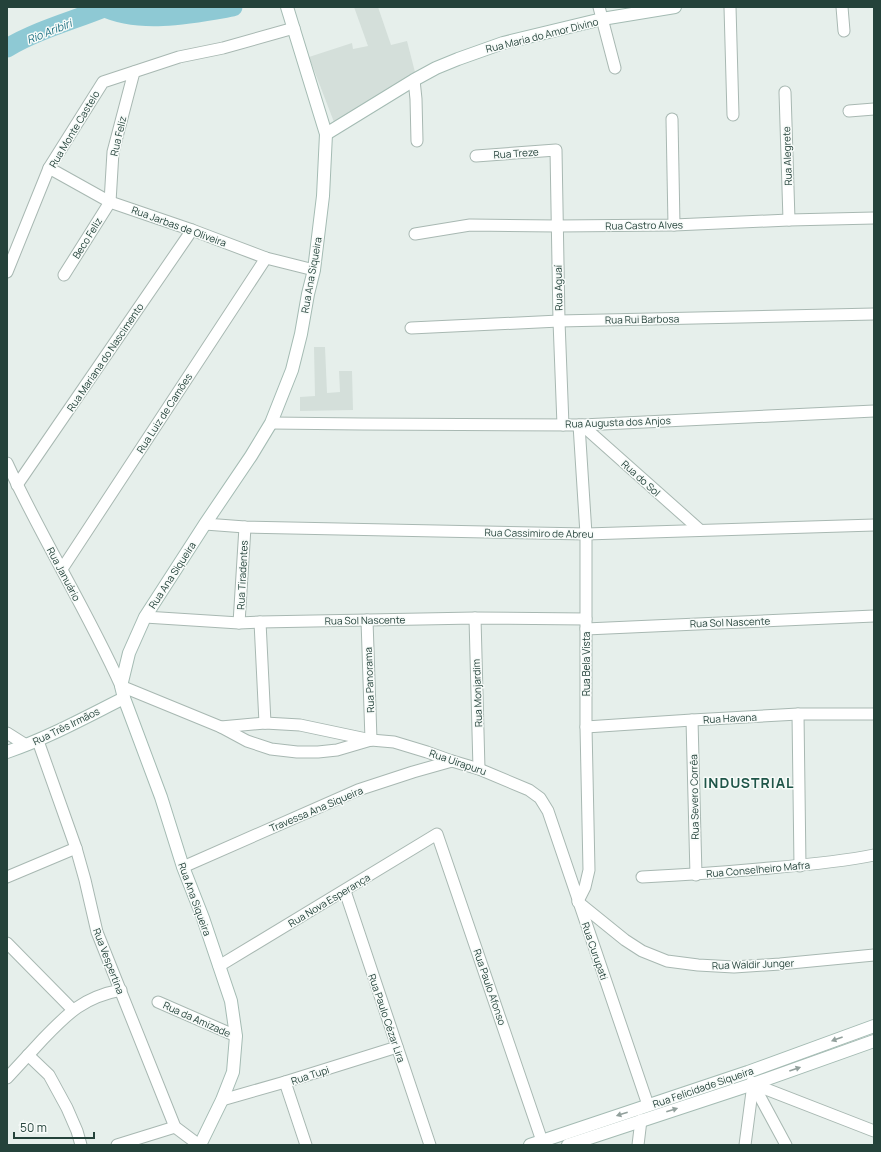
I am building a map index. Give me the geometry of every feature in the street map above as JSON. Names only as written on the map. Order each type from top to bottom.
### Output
[{"type":"street","points":[[599,7],[615,68]]},
{"type":"street","name":"Rua Maria do Amor Divino","points":[[326,134],[414,80],[443,65],[503,43],[602,19],[675,7]]},
{"type":"street","points":[[730,7],[733,115]]},
{"type":"street","points":[[842,7],[844,31]]},
{"type":"street","name":"Rua Ana Siqueira","points":[[200,1145],[222,1100],[233,1072],[236,1036],[231,1001],[203,918],[183,867],[161,797],[123,692],[129,654],[146,617],[204,524],[251,456],[271,423],[292,370],[301,334],[314,270],[323,196],[326,134],[287,8]]},
{"type":"street","name":"Rua Monte Castelo","points":[[7,272],[49,168],[103,82],[179,56],[223,48],[294,28]]},
{"type":"street","name":"Rua Feliz","points":[[110,202],[113,152],[134,72]]},
{"type":"street","points":[[414,80],[417,141]]},
{"type":"street","name":"Rua Alegrete","points":[[784,92],[789,220]]},
{"type":"street","points":[[849,111],[874,109]]},
{"type":"street","points":[[672,119],[674,225]]},
{"type":"street","name":"Rua Treze","points":[[476,156],[556,150]]},
{"type":"street","name":"Rua Aguaí","points":[[556,150],[559,321],[563,425]]},
{"type":"street","name":"Rua Jarbas de Oliveira","points":[[49,168],[110,202],[192,230],[266,258],[314,270]]},
{"type":"street","name":"Beco Feliz","points":[[64,275],[110,202]]},
{"type":"street","name":"Rua Castro Alves","points":[[415,234],[470,225],[674,225],[874,218]]},
{"type":"street","name":"Rua Mariana do Nascimento","points":[[17,485],[192,230]]},
{"type":"street","name":"Rua Luiz de Camões","points":[[62,569],[266,258]]},
{"type":"street","name":"Rua Rui Barbosa","points":[[411,328],[559,321],[874,314]]},
{"type":"street","name":"Rua Augusta dos Anjos","points":[[271,423],[580,425],[874,410]]},
{"type":"street","name":"Rua do Sol","points":[[580,425],[700,530]]},
{"type":"street","name":"Rua Bela Vista","points":[[578,902],[585,888],[589,870],[586,727],[586,534],[580,425]]},
{"type":"street","name":"Rua Januário","points":[[7,463],[17,485],[108,656],[123,692]]},
{"type":"street","name":"Rua Cassimiro de Abreu","points":[[204,524],[245,527],[586,534],[874,525]]},
{"type":"street","name":"Rua Tiradentes","points":[[240,623],[245,527]]},
{"type":"street","name":"Rua Sol Nascente","points":[[146,617],[240,623],[475,618],[586,624],[874,616]]},
{"type":"street","name":"Rua Monjardim","points":[[475,618],[479,769]]},
{"type":"street","name":"Rua Panorama","points":[[367,620],[371,740]]},
{"type":"street","points":[[260,622],[265,723]]},
{"type":"street","name":"Rua Uirapuru","points":[[123,692],[221,727],[247,741],[270,749],[297,752],[318,752],[337,750],[371,740]]},
{"type":"street","name":"Rua Três Irmãos","points":[[7,752],[26,746],[59,731],[123,692]]},
{"type":"street","points":[[798,714],[800,866]]},
{"type":"street","name":"Rua Havana","points":[[586,727],[798,714],[874,714]]},
{"type":"street","name":"Rua Severo Corrêa","points":[[692,720],[696,875]]},
{"type":"street","name":"Rua Uirapuru","points":[[221,727],[265,723],[300,725],[371,740],[394,742],[479,769],[529,790],[540,798]]},
{"type":"street","points":[[7,733],[26,746]]},
{"type":"street","name":"Rua Vespertina","points":[[38,741],[76,848],[97,932],[175,1127]]},
{"type":"street","name":"Travessa Ana Siqueira","points":[[183,867],[358,790],[452,761]]},
{"type":"street","name":"Rua Curupati","points":[[540,798],[548,812],[648,1105]]},
{"type":"street","name":"Rua Nova Esperança","points":[[219,966],[438,834]]},
{"type":"street","name":"Rua Paulo Afonso","points":[[438,834],[542,1141]]},
{"type":"street","points":[[7,877],[76,848]]},
{"type":"street","name":"Rua Conselheiro Mafra","points":[[642,877],[696,875],[800,866],[850,860],[874,855]]},
{"type":"street","name":"Rua Paulo Cézar Lira","points":[[345,891],[430,1145]]},
{"type":"street","name":"Rua Waldir Junger","points":[[578,902],[625,940],[642,951],[667,961],[698,965],[734,967],[874,955]]},
{"type":"street","points":[[7,943],[73,1010]]},
{"type":"street","points":[[7,1078],[73,1010],[94,998],[121,990]]},
{"type":"street","name":"Rua da Amizade","points":[[158,1002],[236,1036]]},
{"type":"street","name":"Rua Felicidade Siqueira","points":[[530,1145],[748,1072],[874,1026]]},
{"type":"street","name":"Rua Felicidade Siqueira","points":[[568,1145],[753,1084],[874,1041]]},
{"type":"street","name":"Rua Tupi","points":[[222,1100],[397,1047]]},
{"type":"street","points":[[28,1055],[52,1081],[67,1108],[77,1131],[81,1145]]},
{"type":"street","points":[[748,1072],[786,1145]]},
{"type":"street","points":[[285,1082],[306,1145]]},
{"type":"street","points":[[753,1084],[874,1131]]},
{"type":"street","points":[[745,1145],[753,1084]]},
{"type":"street","points":[[638,1145],[641,1120]]},
{"type":"street","points":[[117,1145],[175,1127],[200,1145]]},
{"type":"shaded area","points":[[354,7],[378,7],[391,45],[407,41],[416,76],[334,122],[309,57],[352,43],[353,49],[368,46]]},
{"type":"shaded area","points":[[314,347],[325,347],[327,393],[340,392],[339,371],[352,371],[353,410],[300,411],[300,397],[315,396]]},
{"type":"waterway","name":"Rio Aribiri","points":[[103,7],[133,16],[150,17],[184,15],[233,7]]},
{"type":"waterway","name":"Rio Aribiri","points":[[7,48],[42,31],[104,8]]},
{"type":"district","name":"INDUSTRIAL","points":[[749,782]]}]
